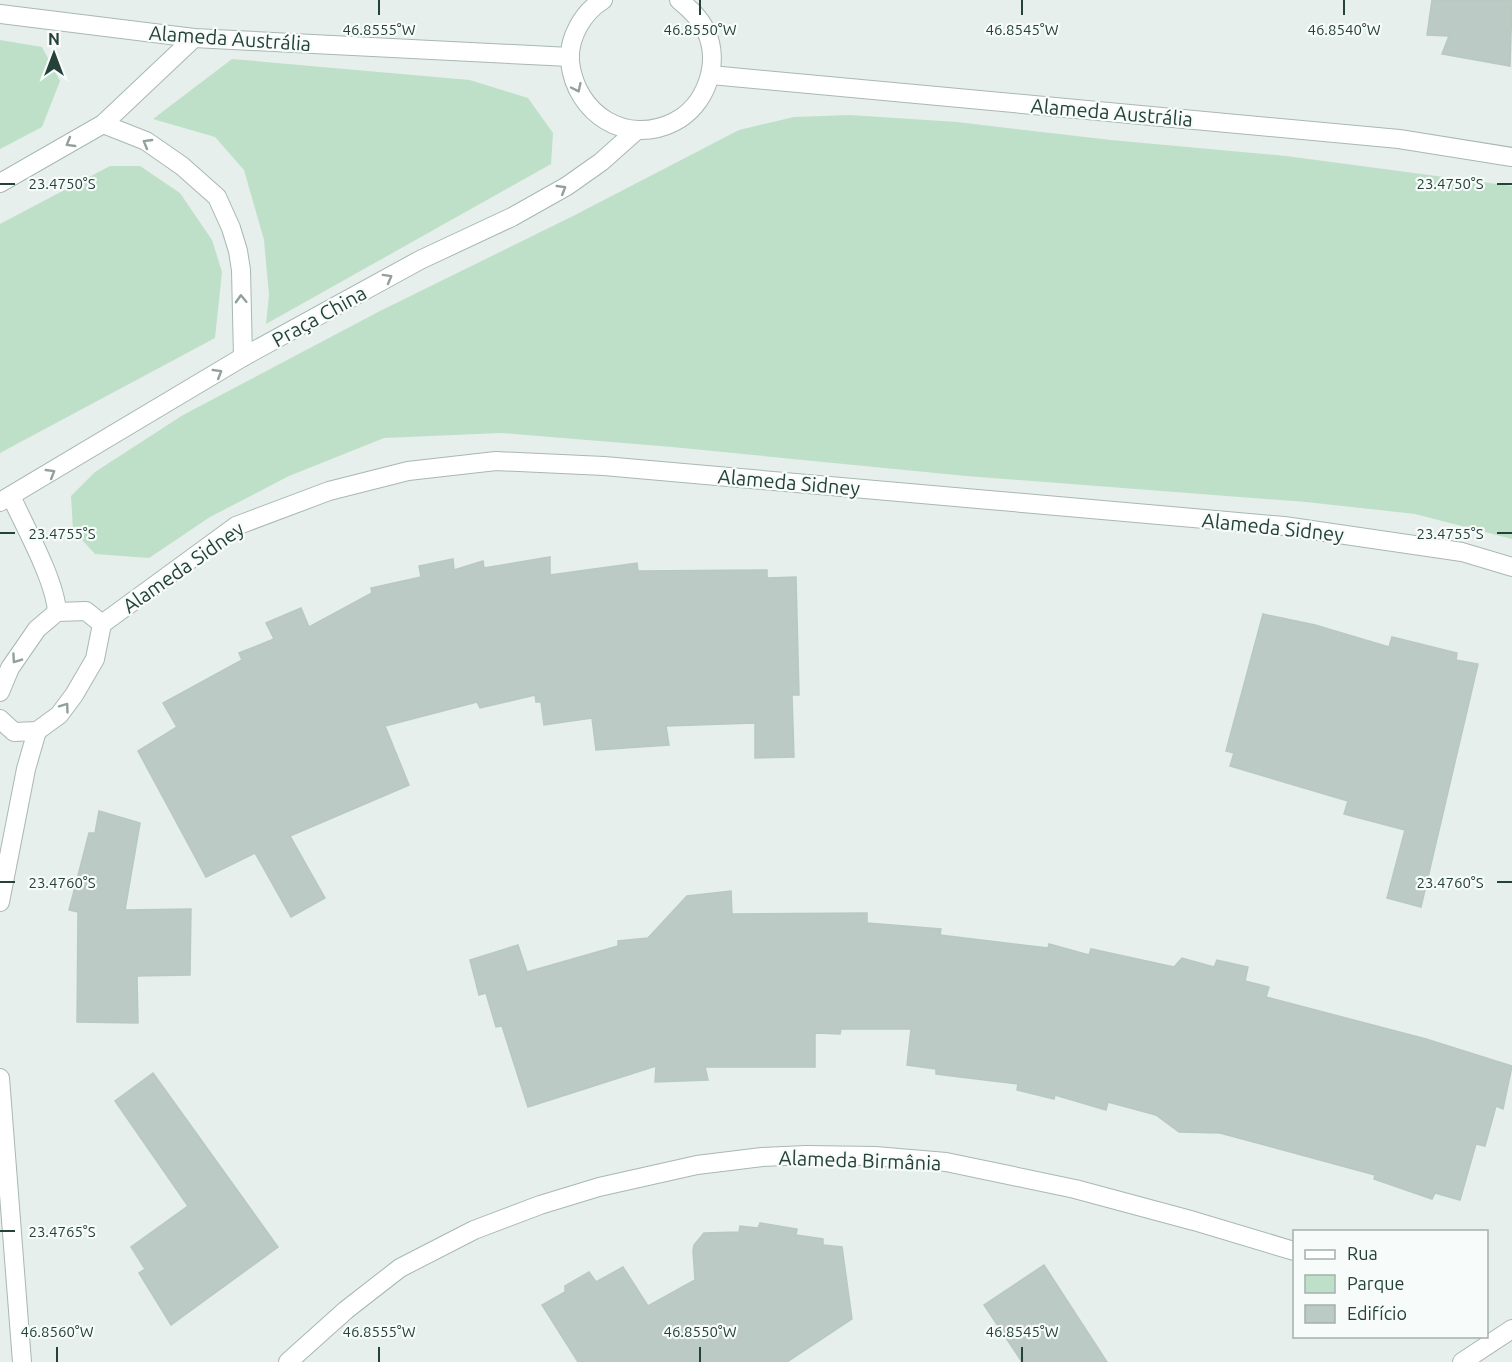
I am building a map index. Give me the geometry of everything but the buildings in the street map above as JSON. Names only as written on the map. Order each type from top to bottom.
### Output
[{"type":"street","points":[[599,1],[583,19],[574,37],[570,57],[572,75],[578,92],[588,107],[603,119],[637,130],[657,128],[675,121],[692,110],[711,75],[712,53],[707,32],[695,13],[680,0]]},
{"type":"street","name":"Alameda Austrália","points":[[0,14],[194,38],[570,57]]},
{"type":"street","points":[[0,183],[103,123],[194,38]]},
{"type":"street","name":"Alameda Austrália","points":[[711,75],[1399,139],[1512,157]]},
{"type":"street","points":[[103,123],[146,141],[182,166],[217,197],[238,250],[241,270],[243,357]]},
{"type":"street","name":"Praça China","points":[[5,499],[243,357],[420,260],[512,217],[567,186],[601,162],[637,130]]},
{"type":"street","name":"Alameda Sidney","points":[[102,624],[236,526],[329,491],[408,471],[496,461],[604,466],[1284,526],[1462,552],[1512,567]]},
{"type":"street","points":[[5,499],[51,585],[57,602],[57,612]]},
{"type":"street","points":[[0,692],[10,668],[37,629],[57,612],[86,611],[102,624],[94,659],[59,716],[37,731],[14,732],[0,719]]},
{"type":"street","points":[[0,902],[26,769],[37,731]]},
{"type":"street","points":[[0,1078],[22,1362]]},
{"type":"street","name":"Alameda Birmânia","points":[[288,1362],[346,1310],[400,1268],[474,1230],[540,1205],[599,1187],[697,1165],[762,1157],[875,1156],[946,1161],[1075,1190],[1194,1221],[1293,1251]]},
{"type":"street","points":[[1462,1362],[1500,1330]]},
{"type":"green space","points":[[0,40],[42,47],[60,81],[42,127],[0,149]]},
{"type":"green space","points":[[232,59],[470,80],[528,98],[553,133],[551,164],[266,324],[269,295],[264,240],[244,170],[215,137],[153,119]]},
{"type":"green space","points":[[850,115],[957,122],[1111,140],[1286,156],[1512,186],[1512,539],[1415,514],[1306,502],[966,476],[672,447],[501,433],[384,438],[289,476],[210,517],[149,558],[95,554],[73,530],[71,496],[95,472],[183,415],[380,311],[575,215],[739,130],[794,117]]},
{"type":"green space","points":[[110,166],[140,166],[180,193],[212,240],[222,272],[215,338],[0,453],[0,224]]}]
